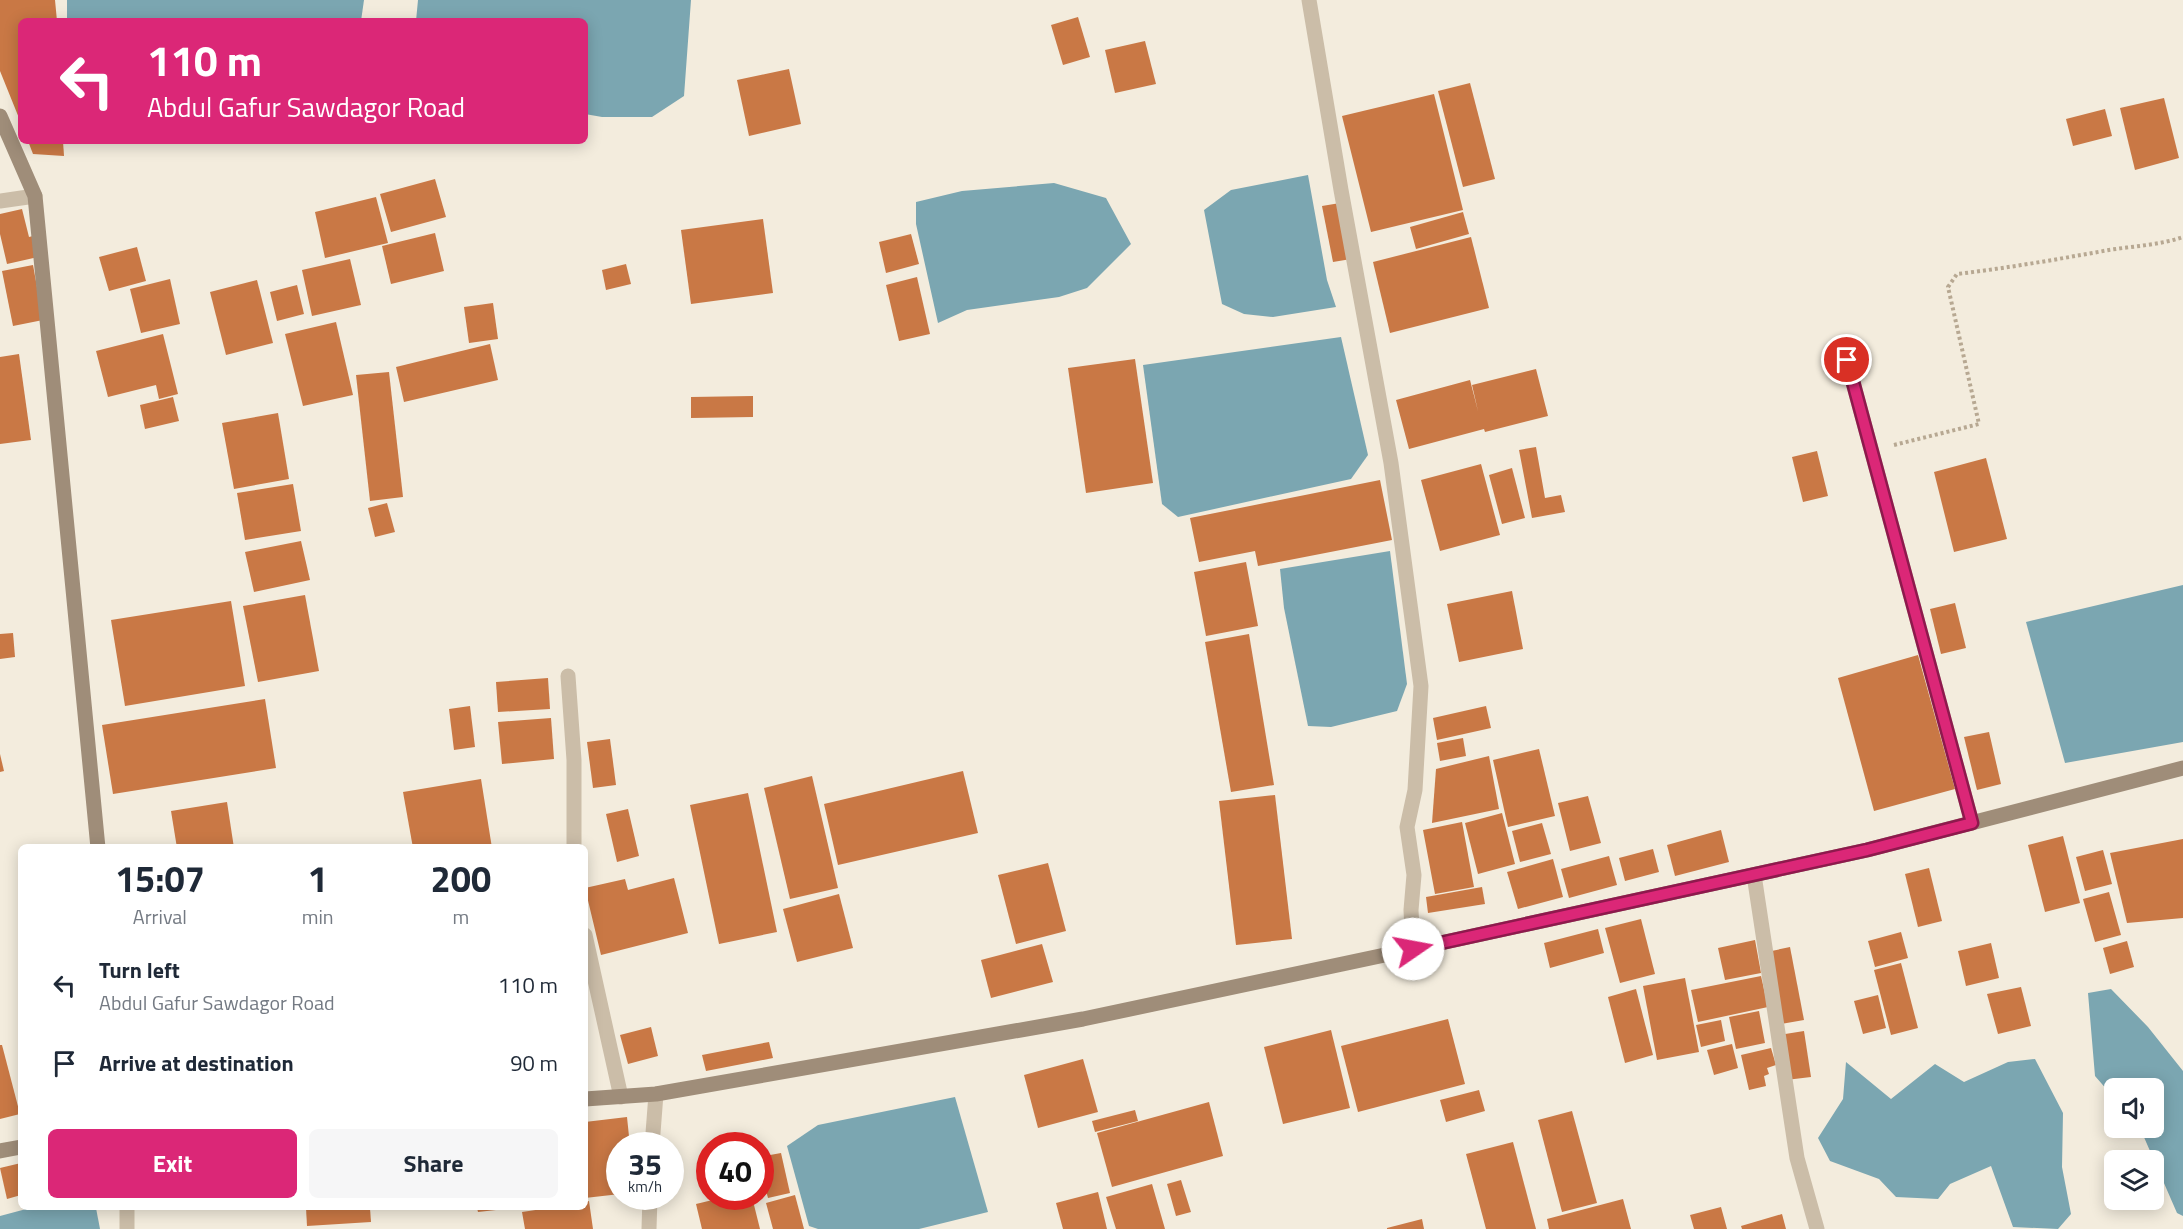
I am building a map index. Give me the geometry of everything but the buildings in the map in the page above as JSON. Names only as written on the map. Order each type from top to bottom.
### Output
[{"type":"street","points":[[1309,0],[1391,463],[1421,686],[1414,790],[1407,827],[1414,875],[1411,910],[1413,949]]},
{"type":"street","points":[[0,116],[34,196],[98,844]]},
{"type":"street","points":[[0,201],[34,196]]},
{"type":"street","points":[[1847,360],[1972,823]]},
{"type":"street","points":[[568,676],[574,760],[574,844]]},
{"type":"street","points":[[588,1099],[656,1095],[1083,1019],[1867,850],[2183,768]]},
{"type":"street","points":[[1754,875],[1797,1158],[1817,1229]]},
{"type":"street","points":[[588,948],[621,1097]]},
{"type":"street","points":[[653,1132],[656,1095]]},
{"type":"street","points":[[0,1151],[18,1148]]},
{"type":"street","points":[[126,1210],[127,1229]]},
{"type":"street","points":[[648,1229],[649,1210]]},
{"type":"path","points":[[1872,451],[1979,424],[1948,287],[1958,274],[2010,268],[2183,237]]},
{"type":"water","points":[[67,0],[364,0],[361,18],[67,18]]},
{"type":"water","points":[[418,0],[691,0],[684,96],[652,117],[602,117],[588,115],[588,18],[416,18]]},
{"type":"water","points":[[1308,175],[1327,280],[1336,307],[1273,317],[1244,314],[1222,304],[1204,210],[1231,190]]},
{"type":"water","points":[[1054,183],[1106,198],[1131,244],[1087,288],[1059,297],[967,310],[938,323],[916,224],[916,202],[962,191]]},
{"type":"water","points":[[1341,337],[1368,455],[1351,479],[1178,517],[1162,504],[1143,365]]},
{"type":"water","points":[[1390,551],[1407,684],[1397,711],[1331,727],[1308,726],[1284,608],[1280,569]]},
{"type":"water","points":[[2183,585],[2183,742],[2065,763],[2026,622]]},
{"type":"water","points":[[2111,989],[2148,1027],[2183,1071],[2183,1216],[2177,1213],[2164,1183],[2164,1150],[2150,1150],[2144,1138],[2164,1138],[2164,1078],[2104,1078],[2104,1086],[2095,1076],[2088,993]]},
{"type":"water","points":[[2035,1059],[2063,1113],[2062,1167],[2071,1214],[2058,1229],[2013,1227],[1991,1166],[1950,1184],[1938,1199],[1896,1197],[1879,1179],[1830,1161],[1818,1138],[1843,1099],[1846,1062],[1891,1099],[1935,1064],[1964,1082],[2008,1062]]},
{"type":"water","points":[[955,1097],[988,1212],[919,1229],[818,1229],[809,1226],[787,1146],[818,1125]]},
{"type":"water","points":[[22,1210],[96,1210],[100,1229],[0,1229],[0,1216]]},
{"type":"route","points":[[1413,949],[1867,850],[1972,823],[1847,360]]}]
